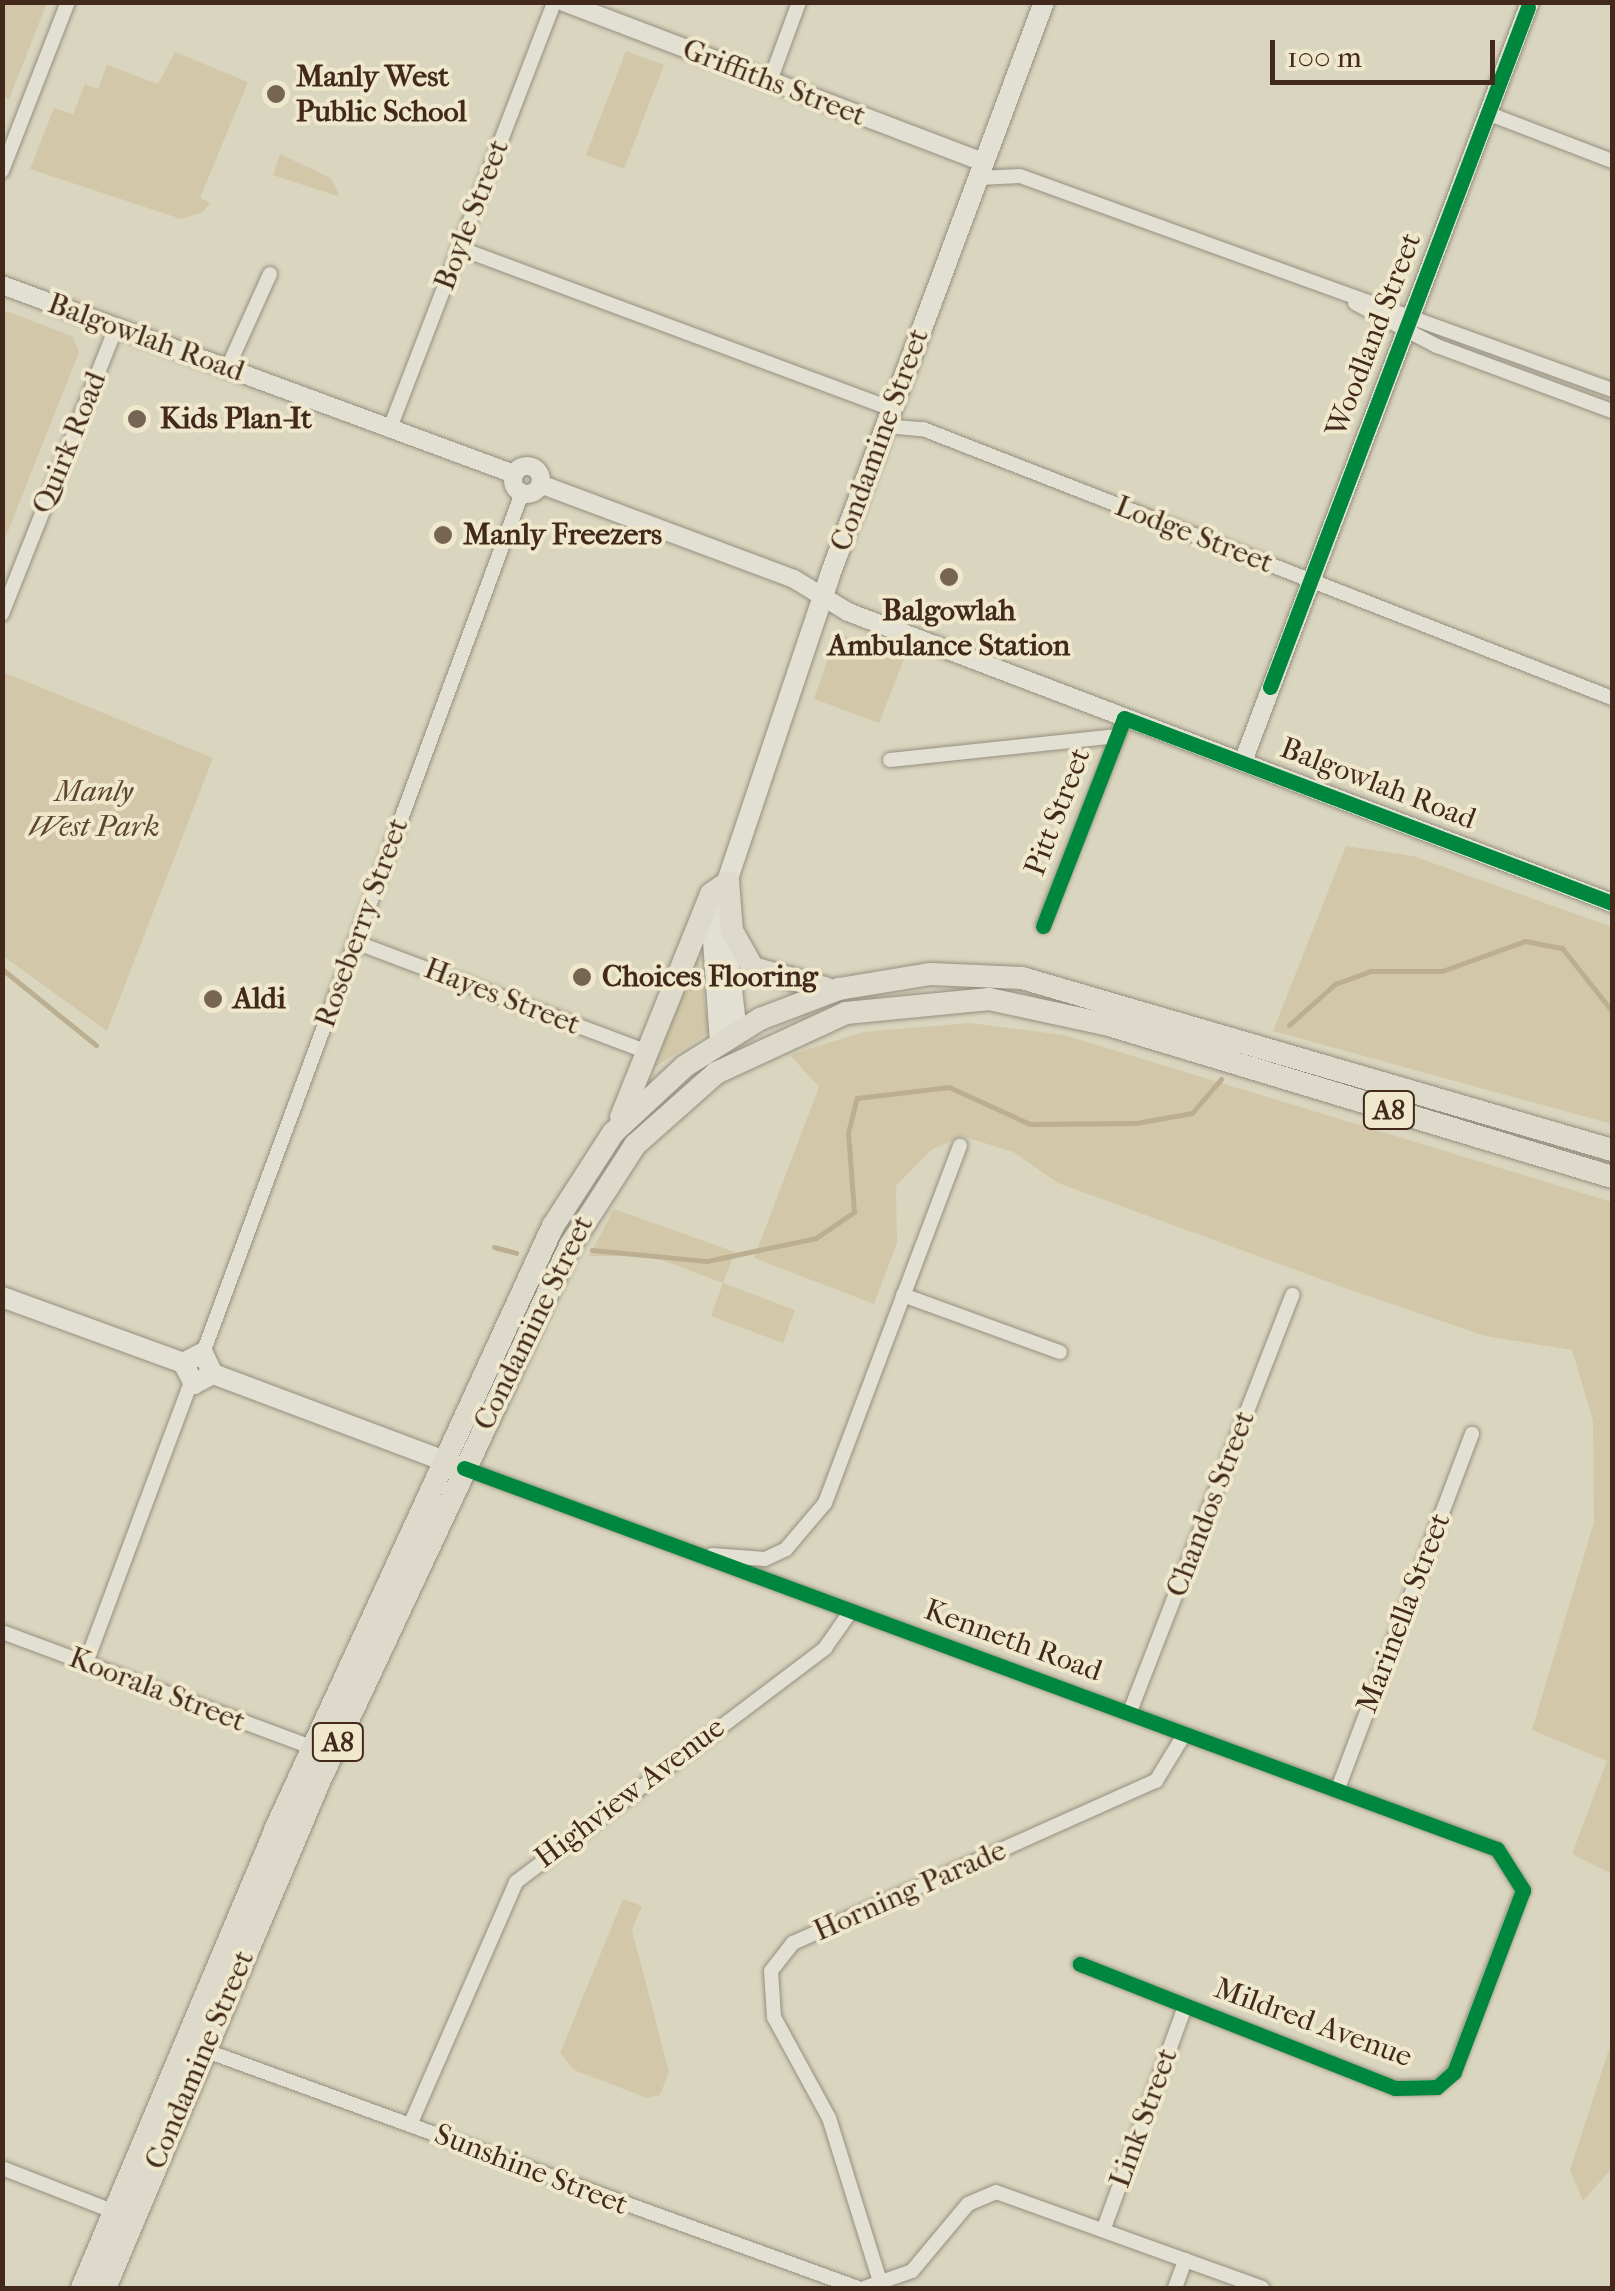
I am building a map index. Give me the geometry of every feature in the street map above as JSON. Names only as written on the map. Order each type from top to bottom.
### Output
[{"type":"highway","points":[[728,882],[732,931],[753,968],[774,981],[839,989]]},
{"type":"highway","points":[[612,1134],[711,894],[728,882]]},
{"type":"highway","name":"A8","points":[[612,1134],[732,1044],[839,989],[931,974],[1038,981],[1612,1150]]},
{"type":"highway","name":"A8","points":[[732,1044],[846,1013],[989,999],[1109,1025],[1612,1177]]},
{"type":"highway","name":"Condamine Street","points":[[82,2288],[312,1747],[454,1464],[570,1246],[635,1145],[732,1044]]},
{"type":"highway","name":"Condamine Street","points":[[104,2288],[454,1464],[530,1275],[612,1134]]},
{"type":"main road","name":"Condamine Street","points":[[732,1044],[726,982],[728,882],[822,597],[1044,2]]},
{"type":"main road","points":[[2,1296],[187,1372],[213,1374],[204,1353],[187,1372]]},
{"type":"main road","name":"Kenneth Road","points":[[213,1374],[454,1464]]},
{"type":"street","points":[[2,171],[68,2]]},
{"type":"street","name":"Boyle Street","points":[[390,428],[554,2]]},
{"type":"street","name":"Griffiths Street","points":[[564,2],[770,81],[981,170],[1020,176],[1355,302],[1612,411]]},
{"type":"street","points":[[770,81],[799,2]]},
{"type":"street","name":"Woodland Street","points":[[1244,758],[1530,2]]},
{"type":"street","points":[[1488,113],[1612,161]]},
{"type":"street","points":[[2,125],[18,131]]},
{"type":"street","name":"Lodge Street","points":[[459,248],[1612,698]]},
{"type":"street","points":[[228,368],[270,274]]},
{"type":"street","name":"Balgowlah Road","points":[[2,285],[514,474],[530,466],[540,484],[822,597],[1121,727],[1244,758],[1612,903]]},
{"type":"street","name":"Griffiths Street","points":[[1408,323],[1612,390]]},
{"type":"street","name":"Quirk Road","points":[[2,614],[116,327]]},
{"type":"street","points":[[514,474],[522,493],[540,484]]},
{"type":"street","name":"Roseberry Street","points":[[204,1353],[522,493]]},
{"type":"street","points":[[890,760],[1121,727]]},
{"type":"street","name":"Pitt Street","points":[[1043,926],[1121,727]]},
{"type":"street","name":"Hayes Street","points":[[355,942],[648,1052]]},
{"type":"street","points":[[699,1555],[765,1559],[806,1529],[825,1503],[960,1146]]},
{"type":"street","points":[[903,1295],[1060,1352]]},
{"type":"street","name":"Chandos Street","points":[[1130,1714],[1292,1295]]},
{"type":"street","points":[[86,1663],[187,1372]]},
{"type":"street","name":"Marinella Street","points":[[1338,1792],[1472,1434]]},
{"type":"street","name":"Kenneth Road","points":[[454,1464],[1497,1849],[1523,1890]]},
{"type":"street","name":"Highview Avenue","points":[[410,2124],[516,1882],[825,1648],[852,1611]]},
{"type":"street","name":"Koorala Street","points":[[2,1632],[312,1747]]},
{"type":"street","name":"Horning Parade","points":[[882,2288],[829,2118],[774,2017],[772,1971],[794,1943],[1156,1781],[1184,1735]]},
{"type":"street","name":"Mildred Avenue","points":[[1080,1964],[1395,2088],[1437,2087],[1454,2072],[1523,1890]]},
{"type":"street","name":"Link Street","points":[[1104,2228],[1185,2007]]},
{"type":"street","name":"Sunshine Street","points":[[204,2050],[861,2288],[882,2288]]},
{"type":"street","points":[[2,2168],[114,2212]]},
{"type":"street","points":[[882,2288],[912,2271],[984,2195],[1010,2194],[1262,2288]]},
{"type":"street","points":[[1175,2288],[1185,2260]]},
{"type":"green space","points":[[2,3],[47,3],[9,99],[3,97]]},
{"type":"green space","points":[[626,51],[664,65],[624,169],[586,155]]},
{"type":"green space","points":[[175,52],[248,82],[200,198],[210,203],[203,212],[181,219],[30,169],[54,108],[73,114],[85,84],[98,89],[107,65],[158,84]]},
{"type":"green space","points":[[280,154],[331,178],[340,197],[273,175]]},
{"type":"green space","points":[[3,310],[72,336],[79,352],[3,544]]},
{"type":"green space","points":[[837,633],[904,659],[879,723],[814,699]]},
{"type":"green space","name":"Manly West Park","points":[[3,672],[213,758],[107,1031],[3,956]]},
{"type":"green space","points":[[1346,846],[1413,856],[1612,927],[1612,1124],[1273,1031]]},
{"type":"green space","points":[[697,948],[709,1032],[655,1067],[653,1066]]},
{"type":"green space","points":[[970,1023],[1064,1035],[1612,1202],[1612,1874],[1572,1854],[1607,1761],[1532,1730],[1594,1522],[1593,1420],[1572,1350],[1485,1336],[1345,1288],[1058,1183],[1013,1152],[962,1136],[931,1150],[896,1186],[897,1243],[874,1304],[754,1258],[819,1087],[790,1055],[863,1032]]},
{"type":"green space","points":[[614,1209],[735,1252],[723,1283],[651,1256],[589,1256]]},
{"type":"green space","points":[[723,1283],[795,1310],[783,1343],[711,1316]]},
{"type":"green space","points":[[623,1899],[642,1906],[632,1930],[669,2072],[660,2095],[647,2098],[574,2070],[560,2053]]},
{"type":"green space","points":[[1612,2040],[1612,2168],[1583,2201],[1570,2170]]},
{"type":"waterway","points":[[1289,1025],[1335,984],[1370,971],[1442,971],[1525,941],[1562,948],[1612,1011]]},
{"type":"waterway","points":[[2,969],[96,1045]]},
{"type":"waterway","points":[[592,1250],[707,1261],[816,1238],[854,1212],[848,1133],[857,1098],[949,1087],[1030,1124],[1136,1123],[1192,1113],[1221,1079]]},
{"type":"waterway","points":[[494,1247],[516,1253]]},
{"type":"cycle path","points":[[1270,687],[1528,7]]},
{"type":"cycle path","points":[[1043,926],[1124,718],[1612,903]]},
{"type":"cycle path","points":[[464,1468],[1497,1849],[1523,1890],[1454,2072],[1437,2087],[1395,2088],[1080,1964]]},
{"type":"place","name":"Manly West Public School","points":[[276,94]]},
{"type":"place","name":"Kids Plan-It","points":[[137,419]]},
{"type":"place","name":"Manly Freezers","points":[[443,535]]},
{"type":"place","name":"Balgowlah Ambulance Station","points":[[949,577]]},
{"type":"place","name":"Choices Flooring","points":[[582,977]]},
{"type":"place","name":"Aldi","points":[[213,999]]}]
